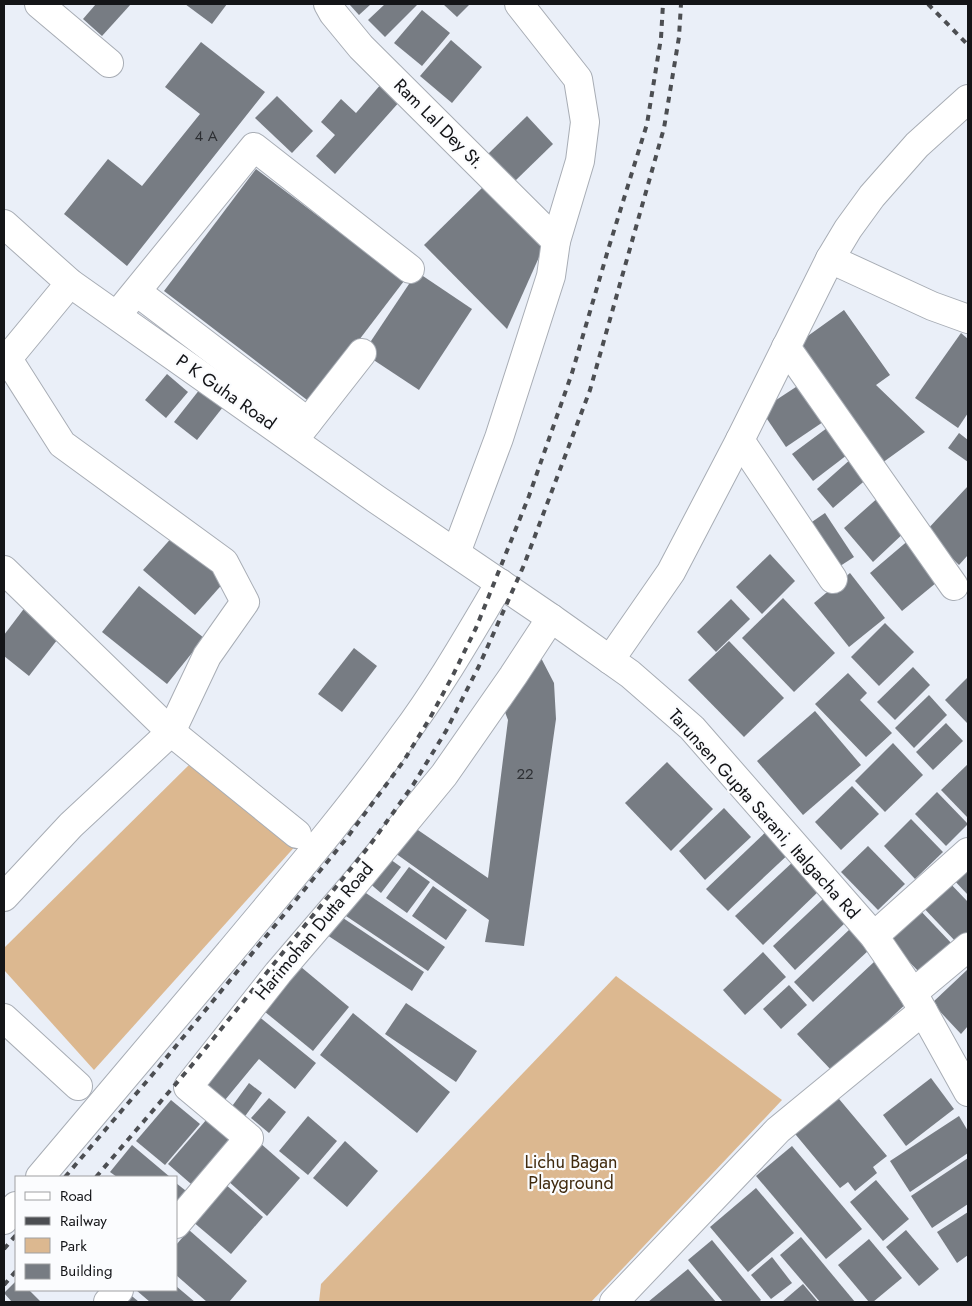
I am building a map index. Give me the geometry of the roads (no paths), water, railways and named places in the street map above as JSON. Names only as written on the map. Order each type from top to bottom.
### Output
[{"type":"street","points":[[39,4],[109,63]]},
{"type":"street","name":"Ram Lal Dey St.","points":[[328,4],[333,13],[361,47],[556,241]]},
{"type":"street","points":[[456,552],[505,418],[551,276],[556,241],[580,161],[585,122],[578,79],[519,4]]},
{"type":"street","points":[[610,660],[671,572],[740,440],[830,259],[848,229],[872,196],[917,145],[968,99]]},
{"type":"street","points":[[117,315],[254,147],[410,269]]},
{"type":"street","name":"P K Guha Road","points":[[4,224],[70,283],[117,315],[301,431],[376,499],[456,552]]},
{"type":"street","points":[[830,259],[932,306],[968,319]]},
{"type":"street","points":[[4,897],[71,825],[171,732],[207,656],[245,602],[224,562],[62,444],[5,359],[70,283]]},
{"type":"street","points":[[136,292],[301,431],[362,353]]},
{"type":"street","points":[[786,347],[954,586]]},
{"type":"street","points":[[740,440],[833,579]]},
{"type":"street","name":"Tarunsen Gupta Sarani, Italgacha Rd","points":[[456,552],[630,674],[692,728],[874,936],[918,1002],[968,1092]]},
{"type":"street","points":[[4,570],[171,732],[297,834]]},
{"type":"street","points":[[41,1176],[299,869],[404,736],[458,654],[500,583]]},
{"type":"street","name":"Harimohan Dutta Road","points":[[178,1222],[248,1138],[188,1087],[278,973],[350,890],[444,775],[551,618]]},
{"type":"street","points":[[874,936],[968,852]]},
{"type":"street","points":[[614,1302],[778,1130],[918,1002],[968,947]]},
{"type":"street","points":[[4,1018],[78,1086]]},
{"type":"street","points":[[4,1220],[15,1207]]},
{"type":"street","points":[[108,1302],[118,1291]]},
{"type":"railway","points":[[66,1176],[153,1074],[346,839],[403,762],[453,675],[476,628],[529,496],[572,373],[647,124],[661,38],[663,4]]},
{"type":"railway","points":[[97,1176],[192,1065],[370,845],[413,785],[446,731],[479,666],[524,565],[590,390],[664,128],[679,37],[681,4]]},
{"type":"railway","points":[[928,4],[968,45]]},
{"type":"railway","points":[[4,1249],[15,1236]]},
{"type":"railway","points":[[4,1285],[15,1272]]},
{"type":"park label","name":"Lichu Bagan Playground","points":[[571,1172]]}]
